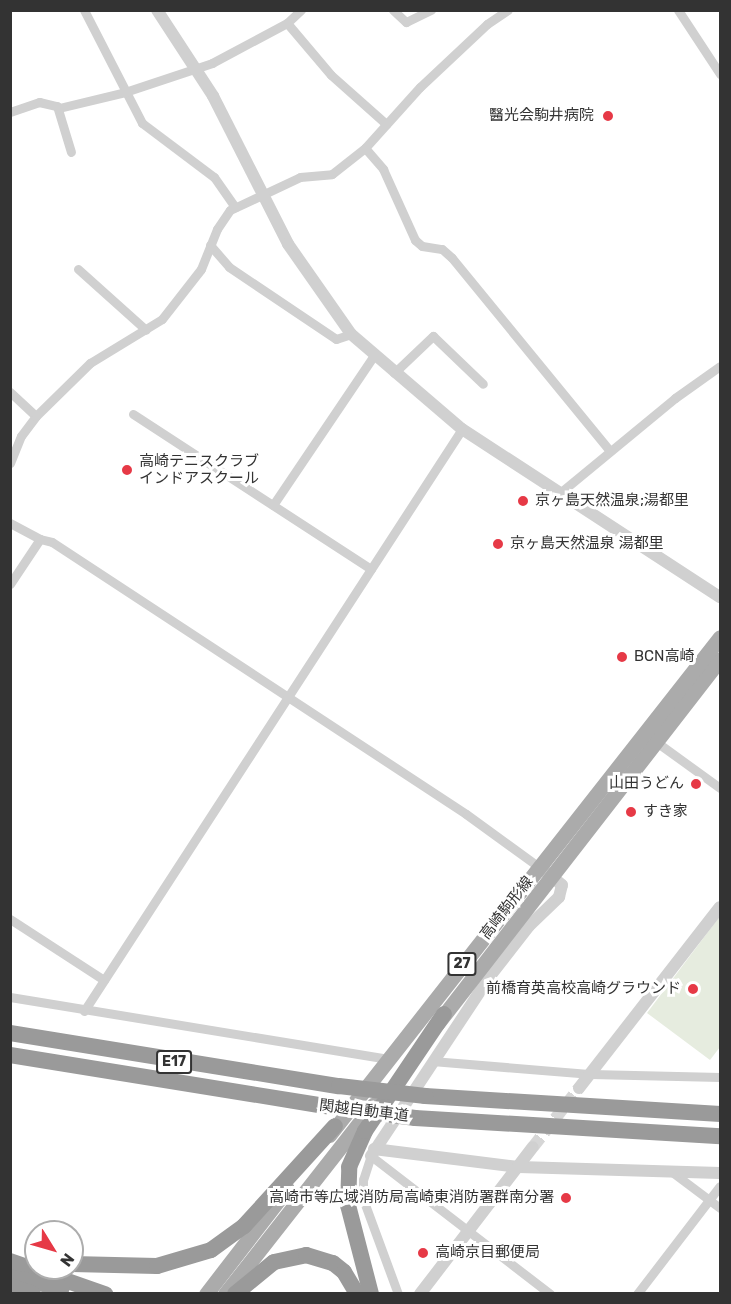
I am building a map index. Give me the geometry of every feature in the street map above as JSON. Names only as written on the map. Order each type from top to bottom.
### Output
[{"type":"highway","points":[[372,1293],[348,1205],[349,1167],[365,1131],[444,1014]]},
{"type":"highway","name":"関越自動車道","points":[[10,1033],[339,1086],[425,1096],[720,1114]]},
{"type":"highway","name":"関越自動車道","points":[[10,1055],[158,1081],[415,1118],[720,1136]]},
{"type":"highway","points":[[10,1065],[158,1081]]},
{"type":"highway","points":[[84,1264],[157,1266],[211,1250],[244,1226],[335,1126]]},
{"type":"highway","points":[[235,1293],[274,1262],[306,1255],[333,1263],[344,1272],[357,1293]]},
{"type":"highway","points":[[10,1261],[105,1293]]},
{"type":"highway","points":[[10,1277],[77,1293]]},
{"type":"highway","points":[[10,1286],[33,1293]]},
{"type":"main road","name":"高崎駒形線","points":[[225,1293],[444,1014],[545,871],[720,637]]},
{"type":"main road","name":"高崎駒形線","points":[[206,1293],[387,1059],[720,659]]},
{"type":"street","points":[[84,10],[141,123],[214,177],[235,207]]},
{"type":"street","points":[[157,10],[196,69],[312,283],[351,334],[462,429],[720,597]]},
{"type":"street","points":[[10,112],[39,102],[59,108],[125,92],[196,69],[287,23],[301,10]]},
{"type":"street","points":[[393,10],[406,22],[431,10]]},
{"type":"street","points":[[10,463],[21,436],[36,416],[90,363],[162,319],[201,269],[210,244],[235,207],[300,177],[332,174],[365,148],[386,124],[487,24],[508,10]]},
{"type":"street","points":[[678,10],[720,74]]},
{"type":"street","points":[[287,23],[337,81],[386,124]]},
{"type":"street","points":[[59,108],[72,152]]},
{"type":"street","points":[[365,148],[383,169],[416,240],[422,246],[442,249],[452,258],[609,450]]},
{"type":"street","points":[[210,244],[229,267],[336,339],[351,334]]},
{"type":"street","points":[[78,269],[146,330]]},
{"type":"street","points":[[394,373],[433,336],[483,384]]},
{"type":"street","points":[[273,505],[374,355]]},
{"type":"street","points":[[561,492],[609,450],[720,366]]},
{"type":"street","points":[[10,392],[36,416]]},
{"type":"street","points":[[133,414],[371,569]]},
{"type":"street","points":[[84,1011],[462,429]]},
{"type":"street","points":[[10,523],[40,539],[52,542],[286,699],[466,813],[562,885],[559,897],[529,926],[489,975],[373,1152],[363,1180],[363,1199],[398,1293]]},
{"type":"street","points":[[10,584],[40,539]]},
{"type":"street","points":[[654,741],[720,789]]},
{"type":"street","points":[[579,1088],[720,907]]},
{"type":"street","points":[[10,919],[104,980]]},
{"type":"street","points":[[10,997],[84,1011],[387,1059]]},
{"type":"street","points":[[432,1061],[591,1074],[720,1077]]},
{"type":"street","points":[[420,1293],[533,1147]]},
{"type":"street","points":[[373,1152],[519,1167],[720,1173]]},
{"type":"street","points":[[373,1152],[469,1232],[550,1293]]},
{"type":"street","points":[[671,1171],[720,1208]]},
{"type":"street","points":[[637,1293],[720,1186]]},
{"type":"shaded area","name":"前橋育英高校高崎グラウンド","points":[[720,916],[720,1047],[710,1060],[647,1013]]},
{"type":"tunnel","points":[[533,1147],[579,1088]]},
{"type":"place","name":"醫光会駒井病院","points":[[608,116]]},
{"type":"place","name":"高崎テニスクラブ インドアスクール","points":[[127,470]]},
{"type":"place","name":"京ヶ島天然温泉;湯都里","points":[[523,501]]},
{"type":"place","name":"京ヶ島天然温泉 湯都里","points":[[498,544]]},
{"type":"place","name":"BCN高崎","points":[[622,657]]},
{"type":"place","name":"山田うどん","points":[[696,784]]},
{"type":"place","name":"すき家","points":[[631,812]]},
{"type":"place","name":"前橋育英高校高崎グラウンド","points":[[693,989]]},
{"type":"place","name":"高崎市等広域消防局高崎東消防署群南分署","points":[[566,1198]]},
{"type":"place","name":"高崎京目郵便局","points":[[423,1253]]}]
